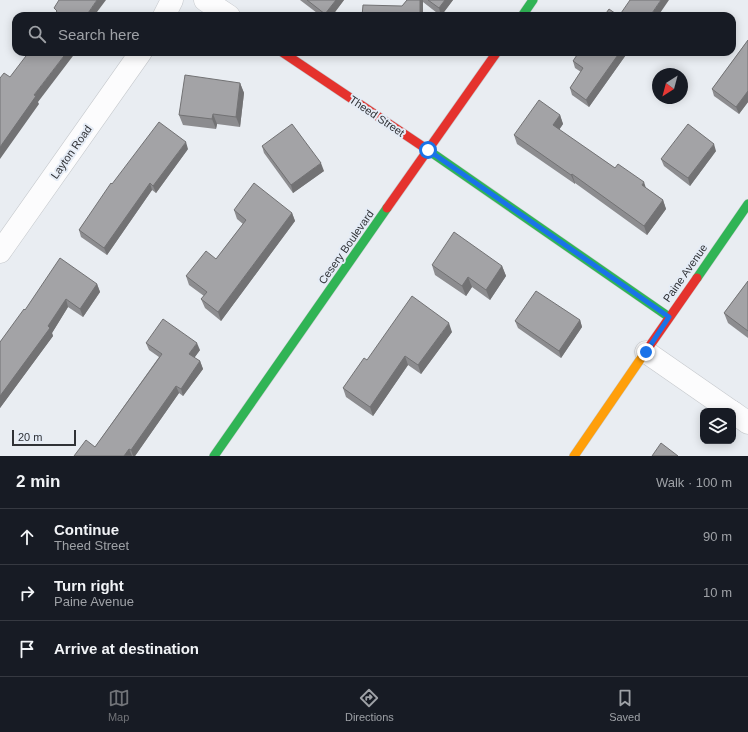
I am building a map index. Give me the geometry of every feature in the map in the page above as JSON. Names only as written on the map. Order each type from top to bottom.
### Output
[{"type":"street","points":[[166,12],[172,0]]},
{"type":"street","points":[[205,0],[223,12]]},
{"type":"street","points":[[525,12],[533,0]]},
{"type":"street","name":"Layton Road","points":[[0,252],[138,56]]},
{"type":"street","name":"Theed Street","points":[[288,56],[428,150],[669,317]]},
{"type":"street","name":"Cesery Boulevard","points":[[214,456],[494,56]]},
{"type":"street","name":"Paine Avenue","points":[[574,456],[748,204]]},
{"type":"street","points":[[646,352],[726,408]]},
{"type":"street","points":[[736,415],[748,423]]},
{"type":"building","points":[[59,0],[97,0],[89,12],[56,12],[54,8]]},
{"type":"building","points":[[307,0],[336,0],[327,12],[322,12]]},
{"type":"building","points":[[407,0],[420,0],[420,12],[362,12],[363,5],[402,6]]},
{"type":"building","points":[[428,0],[445,0],[439,8]]},
{"type":"building","points":[[630,0],[661,0],[653,12],[622,12]]},
{"type":"building","points":[[748,40],[748,91],[736,107],[712,89]]},
{"type":"building","points":[[26,56],[64,56],[34,95],[36,96],[0,147],[0,78],[4,73],[10,77]]},
{"type":"building","points":[[576,56],[617,56],[586,100],[570,88],[583,68],[573,61]]},
{"type":"building","points":[[185,75],[240,83],[236,117],[213,114],[212,119],[179,115]]},
{"type":"building","points":[[539,100],[560,115],[553,125],[615,168],[618,164],[644,182],[642,185],[663,200],[644,226],[572,174],[571,175],[514,135]]},
{"type":"building","points":[[159,122],[186,142],[153,186],[150,183],[104,248],[79,230],[111,183],[112,184]]},
{"type":"building","points":[[292,124],[321,163],[291,185],[262,146]]},
{"type":"building","points":[[688,124],[714,144],[688,178],[661,159]]},
{"type":"building","points":[[254,183],[292,213],[218,312],[201,299],[207,292],[186,276],[206,251],[216,259],[246,220],[234,210]]},
{"type":"building","points":[[454,232],[502,266],[486,290],[468,277],[462,286],[432,265]]},
{"type":"building","points":[[60,258],[97,284],[80,309],[66,299],[48,326],[50,328],[0,396],[0,342],[24,309],[25,310]]},
{"type":"building","points":[[748,281],[748,331],[724,313]]},
{"type":"building","points":[[536,291],[580,320],[559,351],[515,321]]},
{"type":"building","points":[[412,296],[449,323],[418,365],[405,356],[370,407],[343,388],[364,358],[367,360]]},
{"type":"building","points":[[163,319],[197,343],[189,354],[200,361],[181,389],[176,386],[131,450],[129,449],[124,456],[74,456],[86,440],[95,447],[162,354],[146,343]]},
{"type":"building","points":[[661,443],[678,456],[652,456]]},
{"type":"traffic: fast","points":[[525,12],[533,0]]},
{"type":"traffic: fast","points":[[425,148],[669,317]]},
{"type":"traffic: fast","points":[[697,278],[748,204]]},
{"type":"traffic: fast","points":[[214,456],[387,208]]},
{"type":"traffic: slow","points":[[574,456],[644,354]]},
{"type":"traffic: jam","points":[[288,56],[425,148]]},
{"type":"traffic: jam","points":[[387,208],[494,56]]},
{"type":"traffic: jam","points":[[644,354],[697,278]]},
{"type":"route","points":[[428,150],[669,317],[646,352]]}]
